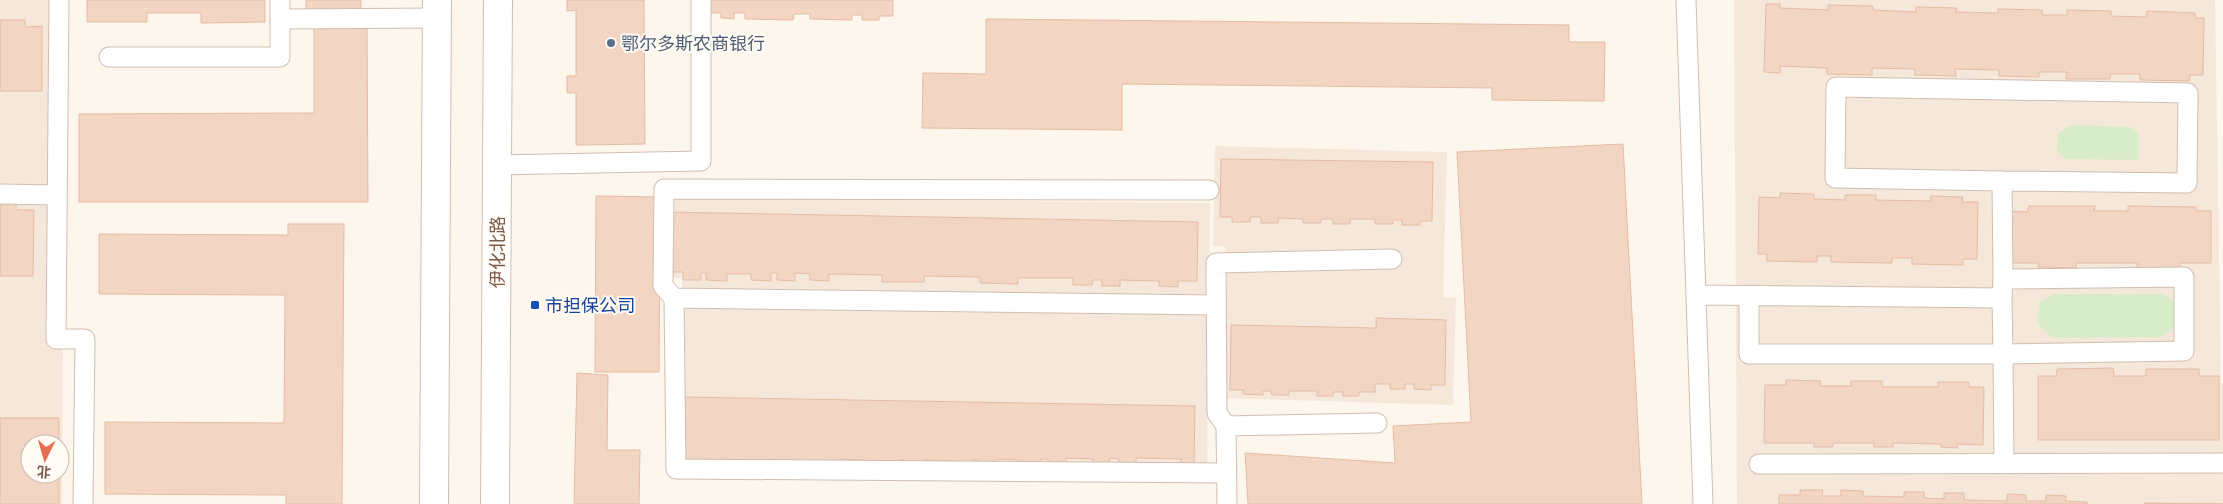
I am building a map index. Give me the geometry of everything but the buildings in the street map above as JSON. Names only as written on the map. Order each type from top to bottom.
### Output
[{"type":"street","name":"伊化北路","points":[[495,504],[498,0]]},
{"type":"street","points":[[434,504],[437,9]]},
{"type":"lane","points":[[59,0],[56,339],[85,339],[83,504]]},
{"type":"lane","points":[[109,57],[280,57],[280,0]]},
{"type":"lane","points":[[497,165],[701,161],[701,0]]},
{"type":"lane","points":[[1686,0],[1703,504]]},
{"type":"lane","points":[[280,19],[437,9]]},
{"type":"lane","points":[[1836,88],[2188,93],[2187,184],[2002,181],[1835,178],[1836,88]]},
{"type":"lane","points":[[2002,181],[2004,464]]},
{"type":"lane","points":[[1209,190],[664,189],[663,286],[674,298],[676,469],[1227,473]]},
{"type":"lane","points":[[0,194],[57,195]]},
{"type":"lane","points":[[1227,504],[1226,426],[1217,413],[1216,263],[1392,259]]},
{"type":"lane","points":[[1696,295],[1749,296],[2003,289],[2184,277],[2184,351],[2003,354],[1749,354],[1749,296]]},
{"type":"lane","points":[[674,298],[1216,305]]},
{"type":"lane","points":[[1226,426],[1378,423]]},
{"type":"lane","points":[[1759,464],[2223,463]]},
{"type":"shaded area","points":[[0,0],[65,0],[62,434],[20,434],[20,484],[62,484],[62,504],[0,504]]},
{"type":"shaded area","points":[[1734,0],[2215,0],[2221,383],[2223,383],[2223,504],[1737,504]]},
{"type":"shaded area","points":[[1215,146],[1447,152],[1443,297],[1456,298],[1453,405],[1221,398],[1225,246],[1213,246]]},
{"type":"shaded area","points":[[666,198],[1210,203],[1207,471],[680,465],[682,278],[664,277]]},
{"type":"green space","points":[[2071,125],[2131,127],[2139,133],[2139,160],[2065,159],[2057,151],[2058,134]]},
{"type":"green space","points":[[2053,294],[2164,294],[2176,303],[2174,328],[2161,337],[2052,338],[2037,323],[2040,303]]},
{"type":"place","name":"鄂尔多斯农商银行","points":[[611,43]]},
{"type":"place","name":"市担保公司","points":[[535,305]]}]
